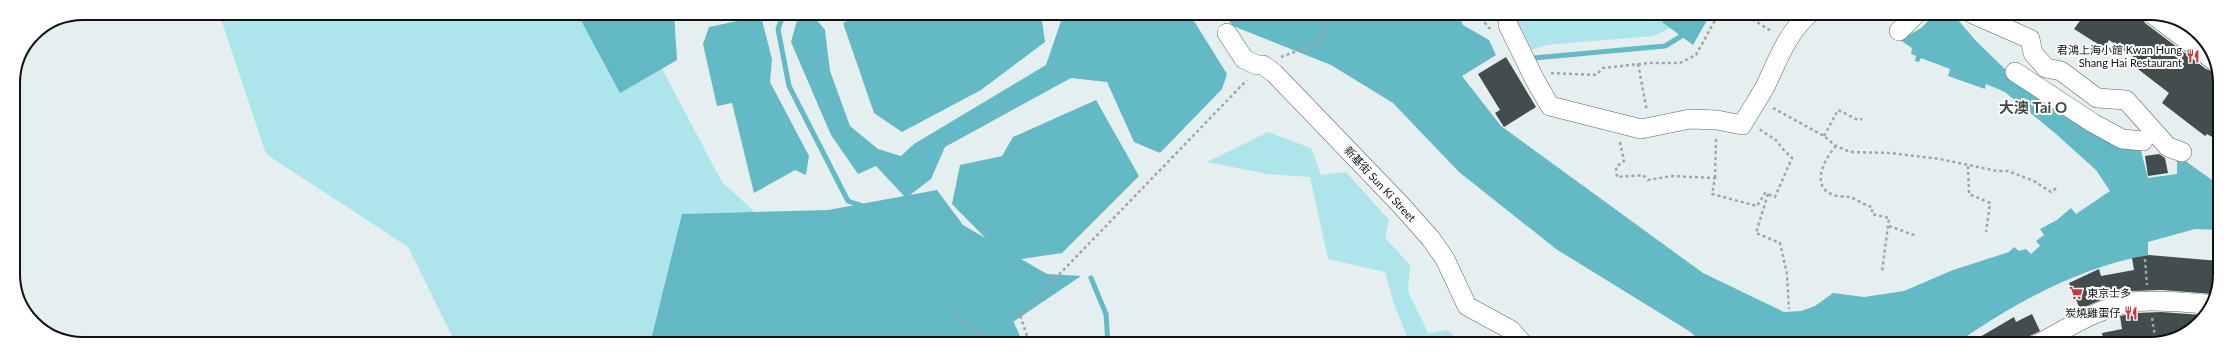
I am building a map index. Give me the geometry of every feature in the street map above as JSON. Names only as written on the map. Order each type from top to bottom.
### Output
[{"type":"street","points":[[1508,25],[1532,74],[1550,106],[1641,129],[1690,119],[1717,120],[1742,125],[1765,86],[1787,41],[1802,20]]},
{"type":"street","points":[[1899,31],[1910,20]]},
{"type":"street","points":[[1987,20],[2030,39],[2033,53],[2046,68],[2062,71],[2098,98],[2126,100],[2168,147],[2182,152]]},
{"type":"street","points":[[2162,21],[2206,55]]},
{"type":"street","name":"新基街 Sun Ki Street","points":[[1227,33],[1244,59],[1257,66],[1263,65],[1274,73],[1400,204],[1445,259],[1451,276],[1467,306],[1511,330],[1517,337]]},
{"type":"street","points":[[2038,87],[2046,68]]},
{"type":"street","points":[[2015,72],[2093,123],[2122,139],[2143,141]]},
{"type":"street","points":[[2093,123],[2110,99]]},
{"type":"street","points":[[2050,337],[2076,322],[2111,308],[2134,302],[2205,304]]},
{"type":"path","points":[[1027,337],[1020,315],[1251,75],[1257,66],[1320,42],[1328,20]]},
{"type":"path","points":[[1532,74],[1596,74],[1603,68],[1638,64],[1680,63],[1696,55],[1716,20]]},
{"type":"path","points":[[1752,20],[1787,41]]},
{"type":"path","points":[[1638,64],[1650,127]]},
{"type":"path","points":[[1756,99],[1824,136],[1836,146],[1850,152],[1890,153],[1940,159],[1968,166],[2008,171],[2034,181],[2051,192],[2058,187]]},
{"type":"path","points":[[1824,136],[1838,110],[1858,120],[1862,119]]},
{"type":"path","points":[[1717,120],[1712,194],[1757,206],[1765,193],[1775,197],[1792,158],[1776,140],[1751,124],[1742,125]]},
{"type":"path","points":[[1622,124],[1620,145],[1624,161],[1616,167],[1617,177],[1643,175],[1648,180],[1672,176],[1714,178]]},
{"type":"path","points":[[1836,146],[1823,164],[1821,178],[1823,189],[1832,194],[1851,198],[1862,205],[1872,207],[1872,214],[1889,218],[1882,272]]},
{"type":"path","points":[[1968,166],[1969,194],[1990,203],[1986,232]]},
{"type":"path","points":[[1768,194],[1756,233],[1780,243],[1787,274],[1789,309]]},
{"type":"path","points":[[1889,226],[1917,236]]},
{"type":"path","points":[[956,317],[987,337]]},
{"type":"shaded area","points":[[221,20],[616,20],[660,65],[722,182],[892,337],[453,337],[408,247],[266,154]]},
{"type":"shaded area","points":[[581,20],[674,20],[677,60],[620,93]]},
{"type":"shaded area","points":[[742,20],[762,20],[772,59],[770,82],[809,156],[806,175],[795,170],[754,193],[732,103],[717,106],[703,44],[709,27]]},
{"type":"shaded area","points":[[797,20],[817,20],[825,30],[830,71],[850,126],[878,149],[901,156],[914,144],[1046,65],[1061,20],[1193,20],[1227,74],[1222,89],[1160,153],[1134,142],[1107,82],[1071,78],[945,147],[931,179],[906,198],[876,166],[858,174],[831,135],[791,42]]},
{"type":"shaded area","points":[[848,20],[1042,20],[1045,42],[981,90],[902,132],[874,113],[843,23]]},
{"type":"shaded area","points":[[1228,20],[1460,20],[1463,25],[1489,40],[1496,55],[1462,76],[1501,126],[1703,273],[1784,312],[1801,311],[1815,306],[1833,293],[1864,297],[1904,291],[1953,270],[2009,252],[2014,247],[2019,251],[2026,249],[2031,254],[2040,246],[2036,241],[2044,235],[2040,229],[2057,220],[2071,208],[2076,214],[2110,191],[2096,170],[2056,134],[2005,92],[1986,84],[1985,89],[1948,76],[1950,69],[1921,58],[1919,62],[1915,61],[1916,56],[1911,54],[1912,48],[1900,40],[1921,28],[1929,20],[1958,20],[1976,41],[2005,69],[2026,86],[2141,151],[2148,178],[2177,174],[2177,155],[2213,181],[2213,230],[2195,229],[2148,242],[2148,255],[2103,267],[2058,284],[2016,305],[1966,337],[1696,337],[1689,331],[1556,249],[1459,172],[1393,103],[1331,65],[1233,26]]},
{"type":"shaded area","points":[[1664,20],[1707,20],[1693,45],[1662,22]]},
{"type":"shaded area","points":[[1674,20],[1670,28],[1653,36],[1547,45],[1528,51],[1512,23],[1494,21]]},
{"type":"shaded area","points":[[1096,100],[1139,176],[1062,253],[1008,261],[952,204],[960,165],[1002,156],[1013,137]]},
{"type":"shaded area","points":[[1268,132],[1311,148],[1321,175],[1346,172],[1389,220],[1385,238],[1410,265],[1408,291],[1428,333],[1448,330],[1455,337],[1407,337],[1394,304],[1385,272],[1328,259],[1310,177],[1268,174],[1207,162]]},
{"type":"shaded area","points":[[937,190],[963,225],[1047,274],[1081,276],[1013,322],[1017,337],[652,337],[682,214],[828,210]]},
{"type":"shaded area","points":[[922,234],[942,242],[943,254],[960,256],[983,286],[967,293],[937,269],[922,263],[918,253]]},
{"type":"building","points":[[2081,20],[2143,20],[2145,23],[2206,69],[2212,71],[2213,138],[2207,134],[2205,136],[2162,103],[2169,93],[2130,63],[2135,58],[2109,40],[2104,48],[2074,29]]},
{"type":"building","points":[[1506,57],[1536,107],[1504,127],[1495,113],[1500,110],[1478,74]]},
{"type":"building","points":[[2159,154],[2165,158],[2168,173],[2148,176],[2145,156]]},
{"type":"building","points":[[2149,255],[2213,260],[2213,274],[2209,294],[2162,290],[2133,291],[2105,298],[2080,309],[2069,283],[2099,269],[2101,276],[2134,270],[2132,258]]},
{"type":"building","points":[[2161,312],[2197,315],[2185,326],[2162,336],[2103,337],[2102,333],[2122,329],[2120,316],[2136,313]]},
{"type":"building","points":[[2032,314],[2040,331],[2028,337],[1980,337],[2014,317],[2016,322]]},
{"type":"waterway","points":[[781,20],[778,29],[789,86],[848,201],[923,226],[967,249],[996,290],[1018,337]]},
{"type":"waterway","points":[[1534,58],[1665,46],[1680,37],[1689,20]]},
{"type":"waterway","points":[[729,337],[812,234],[829,219]]},
{"type":"waterway","points":[[835,337],[884,291],[925,270],[937,269]]},
{"type":"waterway","points":[[1091,278],[1106,314],[1108,337]]},
{"type":"place","name":"君鴻上海小館 Kwan Hung Shang Hai Restaurant","points":[[2193,56]]},
{"type":"place","name":"東京士多","points":[[2076,293]]},
{"type":"place","name":"炭燒雞蛋仔","points":[[2131,313]]},
{"type":"district","name":"大澳 Tai O","points":[[2033,108]]}]
